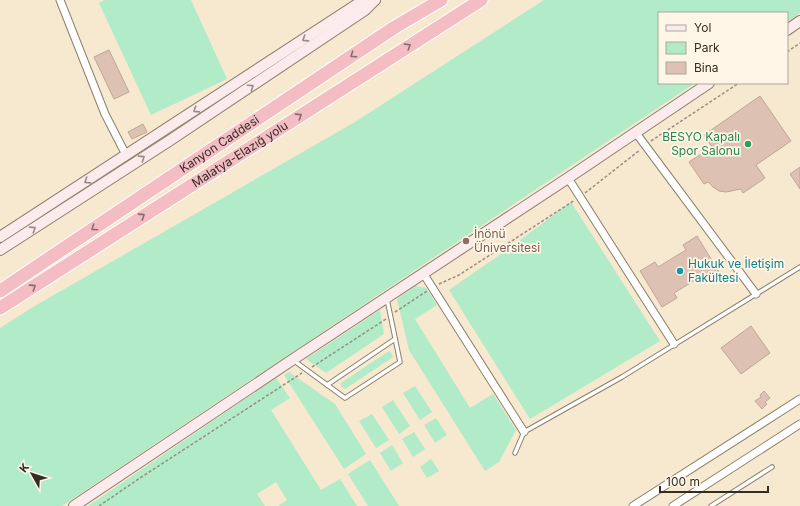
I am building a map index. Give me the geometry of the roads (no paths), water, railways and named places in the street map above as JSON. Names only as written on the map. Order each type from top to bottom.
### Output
[{"type":"highway","points":[[398,25],[434,0]]},
{"type":"highway","name":"Kanyon Caddesi","points":[[0,290],[398,25],[440,0]]},
{"type":"highway","name":"Malatya-Elazığ yolu","points":[[0,308],[481,0]]},
{"type":"street","points":[[60,0],[105,114],[126,155]]},
{"type":"street","points":[[0,237],[359,3],[375,0]]},
{"type":"street","points":[[0,250],[306,50],[365,10],[375,0]]},
{"type":"street","points":[[788,29],[800,21]]},
{"type":"street","points":[[74,506],[423,272],[568,178],[708,84]]},
{"type":"street","points":[[636,133],[756,294]]},
{"type":"street","points":[[568,178],[674,344]]},
{"type":"street","points":[[423,272],[524,432]]},
{"type":"street","points":[[633,506],[800,399]]},
{"type":"street","points":[[673,506],[800,424]]},
{"type":"lane","points":[[515,453],[524,432],[622,377],[800,267]]},
{"type":"lane","points":[[292,360],[345,398],[400,362],[386,297]]},
{"type":"lane","points":[[327,385],[395,339]]},
{"type":"lane","points":[[711,506],[772,467]]},
{"type":"place","name":"BESYO Kapalı Spor Salonu","points":[[748,144]]},
{"type":"place","name":"İnönü Üniversitesi","points":[[466,241]]},
{"type":"place","name":"Hukuk ve İletişim Fakültesi","points":[[680,271]]}]
